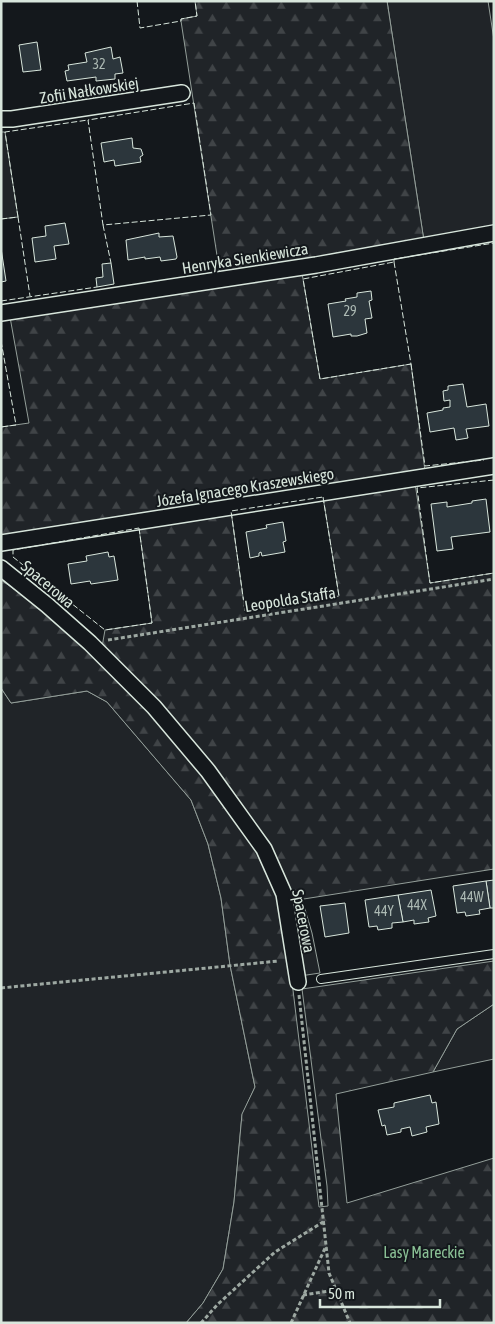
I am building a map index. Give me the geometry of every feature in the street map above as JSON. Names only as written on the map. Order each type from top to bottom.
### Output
[{"type":"street","name":"Zofii Nałkowskiej","points":[[1,119],[12,119],[182,93]]},
{"type":"street","name":"Henryka Sienkiewicza","points":[[1,313],[316,265],[494,233]]},
{"type":"street","name":"Józefa Ignacego Kraszewskiego","points":[[1,542],[494,466]]},
{"type":"street","name":"Spacerowa","points":[[1,568],[48,605],[90,643],[154,707],[208,771],[264,849],[284,894],[298,982]]},
{"type":"lane","points":[[321,979],[494,954]]},
{"type":"path","name":"Leopolda Staffa","points":[[90,643],[494,579]]},
{"type":"path","points":[[1,988],[294,960]]},
{"type":"path","points":[[298,982],[329,1273],[350,1323]]},
{"type":"path","points":[[201,1323],[217,1305],[275,1252],[323,1222]]},
{"type":"path","points":[[291,1323],[302,1295],[326,1246]]},
{"type":"path","points":[[302,1295],[336,1290]]},
{"type":"green space","points":[[195,1],[387,1],[424,241],[220,275],[181,21],[181,19],[197,16]]},
{"type":"green space","points":[[387,1],[488,1],[494,40],[494,230],[424,241]]},
{"type":"green space","points":[[1,132],[5,132],[18,217],[1,219]]},
{"type":"green space","points":[[302,273],[320,379],[411,364],[425,471],[1,538],[1,427],[29,423],[10,317]]},
{"type":"green space","points":[[415,483],[430,583],[494,573],[494,869],[291,901],[271,856],[102,647],[105,630],[152,623],[139,528],[231,511],[245,611],[339,596],[323,497]]},
{"type":"green space","name":"Lasy Mareckie","points":[[1,580],[57,619],[164,726],[249,836],[282,908],[319,1207],[328,1206],[327,1186],[302,989],[494,961],[494,1004],[457,1029],[433,1072],[336,1094],[347,1203],[494,1158],[494,1323],[186,1323],[203,1303],[223,1269],[234,1202],[242,1114],[255,1087],[230,965],[221,898],[208,844],[191,800],[107,702],[87,691],[11,703],[1,688]]},
{"type":"green space","points":[[1,688],[11,703],[87,691],[107,702],[191,800],[208,844],[221,898],[230,965],[255,1087],[242,1115],[234,1202],[223,1269],[203,1303],[186,1323],[1,1323]]},
{"type":"green space","points":[[302,899],[312,933],[320,973],[300,976],[291,901]]},
{"type":"green space","points":[[494,1004],[494,1059],[433,1072],[457,1029]]},
{"type":"building","points":[[37,42],[41,70],[23,72],[19,45]]},
{"type":"building","points":[[111,47],[113,59],[120,57],[123,73],[115,74],[115,79],[96,81],[96,77],[67,81],[65,71],[69,70],[68,65],[87,62],[85,53]]},
{"type":"building","points":[[132,138],[133,148],[141,149],[143,155],[140,157],[141,162],[115,166],[114,160],[104,162],[101,143]]},
{"type":"building","points":[[65,223],[69,244],[54,246],[56,259],[35,262],[32,238],[46,236],[45,226]]},
{"type":"building","points":[[159,233],[159,237],[173,236],[176,259],[161,261],[160,257],[145,259],[145,257],[128,260],[126,240]]},
{"type":"building","points":[[1,248],[6,281],[1,282]]},
{"type":"building","points":[[111,263],[114,284],[97,287],[96,278],[103,277],[102,264]]},
{"type":"building","points":[[371,291],[372,300],[369,301],[372,318],[365,319],[367,333],[357,336],[351,336],[351,334],[333,337],[328,304],[346,301],[345,299],[357,297],[357,293]]},
{"type":"building","points":[[463,384],[467,407],[486,404],[489,426],[466,429],[468,438],[456,440],[454,428],[430,432],[427,413],[450,407],[450,400],[444,401],[443,391],[448,390],[448,386]]},
{"type":"building","points":[[486,499],[490,532],[451,537],[453,549],[437,551],[431,504],[447,502],[447,507]]},
{"type":"building","points":[[283,522],[286,541],[283,542],[285,552],[262,556],[261,552],[259,556],[250,558],[246,532],[267,528],[266,525]]},
{"type":"building","points":[[108,552],[109,557],[114,556],[118,580],[91,584],[90,581],[71,584],[68,564],[87,561],[86,556]]},
{"type":"building","points":[[494,880],[494,908],[490,908],[486,881]]},
{"type":"building","points":[[486,881],[490,908],[479,910],[480,914],[466,916],[465,912],[457,913],[453,886]]},
{"type":"building","points":[[431,890],[436,916],[428,918],[429,922],[414,924],[414,920],[403,922],[398,895]]},
{"type":"building","points":[[398,895],[403,922],[392,923],[392,928],[378,930],[377,926],[369,927],[365,900]]},
{"type":"building","points":[[345,903],[349,933],[325,937],[320,906]]},
{"type":"building","points":[[430,1095],[432,1103],[436,1102],[439,1124],[426,1127],[427,1132],[412,1136],[410,1127],[401,1129],[401,1132],[387,1135],[385,1125],[382,1126],[378,1110],[394,1107],[394,1103]]},
{"type":"fence","points":[[137,1],[140,28],[181,21],[181,19],[197,16],[195,1]]},
{"type":"fence","points":[[194,103],[211,215],[103,225],[88,120],[194,103]]},
{"type":"fence","points":[[1,219],[18,217],[5,132],[88,120]]},
{"type":"fence","points":[[18,217],[30,296]]},
{"type":"fence","points":[[103,225],[111,263]]},
{"type":"fence","points":[[394,262],[394,259],[494,243]]},
{"type":"fence","points":[[394,262],[411,364],[320,379],[303,279],[394,262]]},
{"type":"fence","points":[[1,301],[97,287]]},
{"type":"fence","points":[[1,341],[16,425],[1,427]]},
{"type":"fence","points":[[411,364],[425,466],[484,460]]},
{"type":"fence","points":[[494,480],[417,488],[430,583],[494,573]]},
{"type":"fence","points":[[323,497],[339,596],[245,611],[231,511],[323,497]]},
{"type":"fence","points":[[139,528],[152,623],[105,630],[13,557],[13,550],[139,528]]}]
